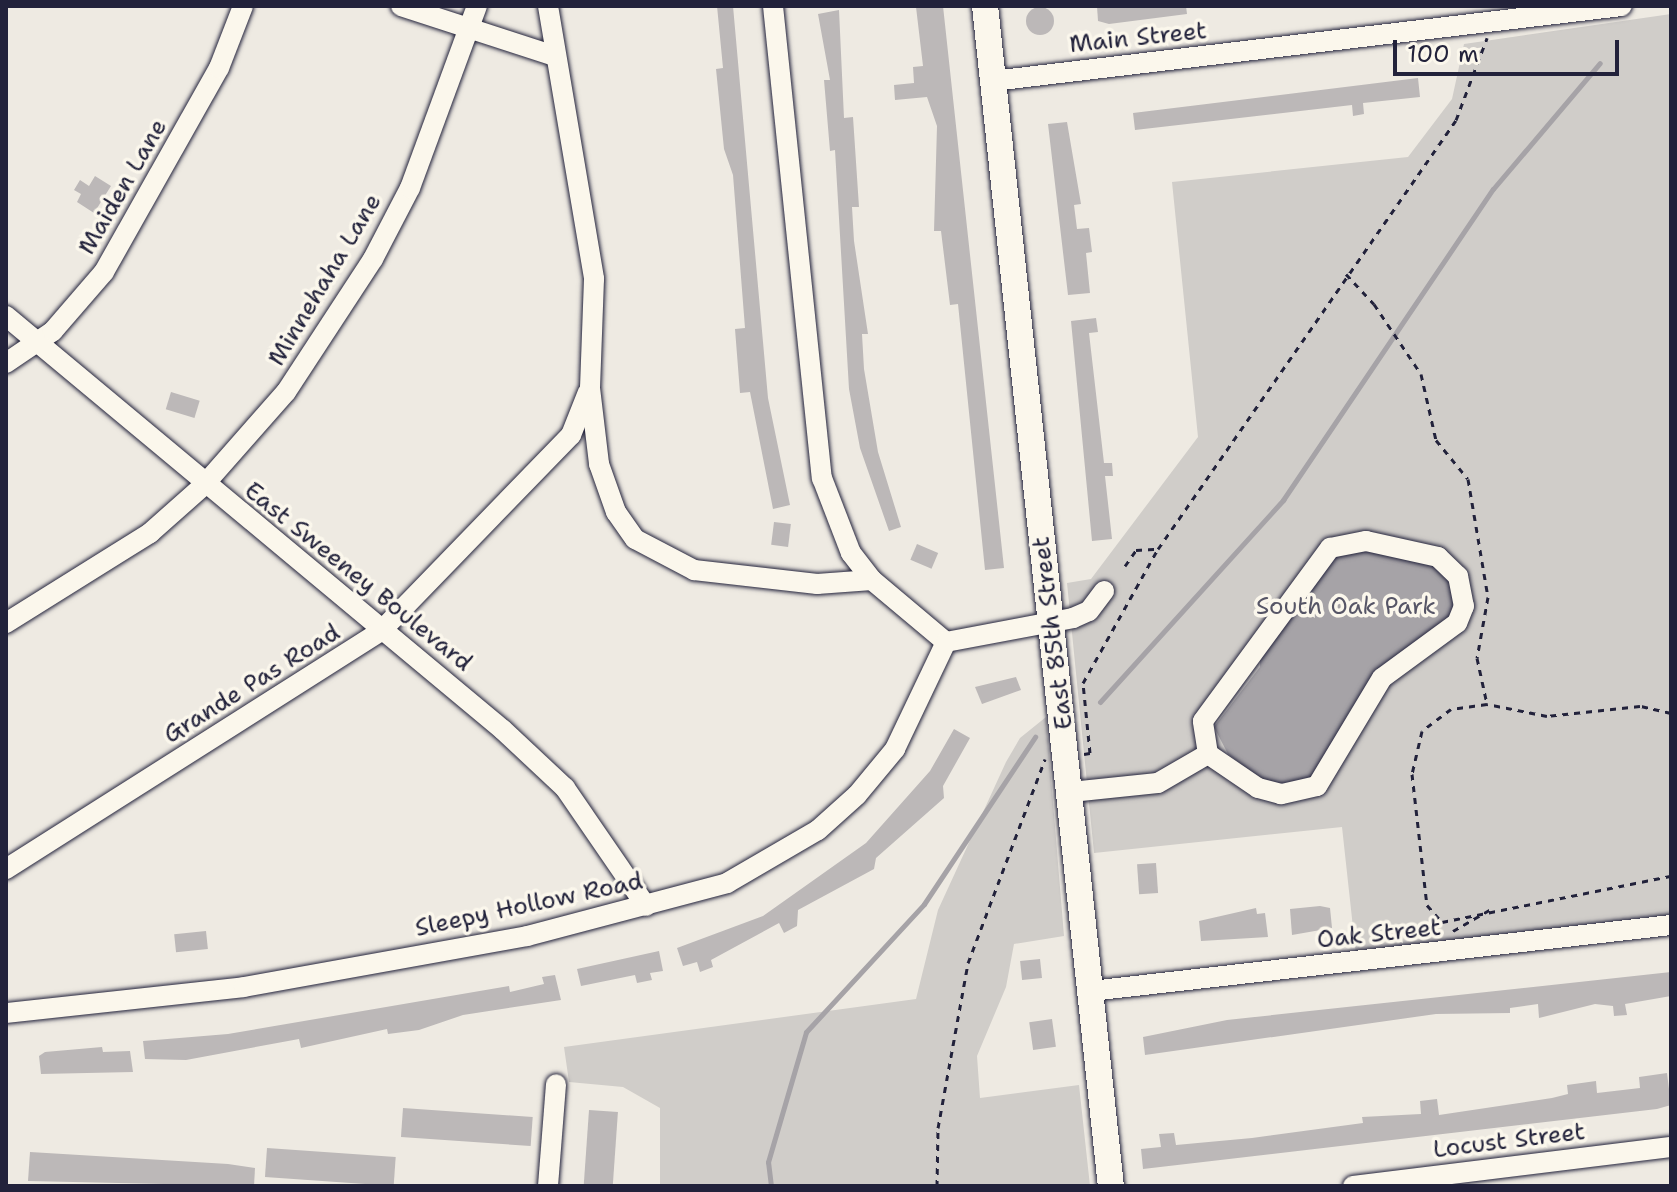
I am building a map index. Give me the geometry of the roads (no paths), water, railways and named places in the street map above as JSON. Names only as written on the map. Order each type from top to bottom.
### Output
[{"type":"main road","name":"East 85th Street","points":[[985,6],[1111,1186]]},
{"type":"street","name":"Maiden Lane","points":[[6,363],[53,331],[104,272],[142,214],[219,68],[243,6]]},
{"type":"street","points":[[401,6],[469,31],[555,56]]},
{"type":"street","name":"Minnehaha Lane","points":[[6,623],[126,552],[204,485],[286,392],[373,259],[441,114],[477,6]]},
{"type":"street","points":[[548,6],[555,56],[584,191],[594,279],[590,388],[599,464],[616,512],[635,539],[694,570],[817,584],[872,580]]},
{"type":"street","points":[[773,6],[822,478],[851,553],[872,580],[946,642],[1051,625],[1089,611],[1104,591]]},
{"type":"street","points":[[1455,29],[1473,6]]},
{"type":"street","name":"Main Street","points":[[993,81],[1455,29],[1622,6]]},
{"type":"street","name":"East Sweeney Boulevard","points":[[6,316],[33,345],[381,631],[565,788],[646,906]]},
{"type":"street","name":"Grande Pas Road","points":[[6,869],[381,631],[571,435],[590,388]]},
{"type":"street","points":[[1366,541],[1438,557],[1458,576],[1464,606],[1457,623],[1382,678],[1317,786],[1281,794],[1258,788],[1208,754],[1203,721],[1330,548],[1366,541]]},
{"type":"street","name":"Sleepy Hollow Road","points":[[6,1013],[244,987],[527,936],[727,883],[818,830],[895,749],[946,642]]},
{"type":"street","points":[[1071,792],[1158,783],[1208,754]]},
{"type":"street","name":"Oak Street","points":[[1091,991],[1671,925]]},
{"type":"street","points":[[548,1186],[556,1084]]},
{"type":"street","name":"Locust Street","points":[[1353,1186],[1671,1147]]},
{"type":"waterway","points":[[1100,702],[1283,500],[1493,189],[1600,63]]},
{"type":"waterway","points":[[771,1186],[768,1162],[806,1032],[924,904],[1035,737]]},
{"type":"park label","name":"South Oak Park","points":[[1346,607]]}]
